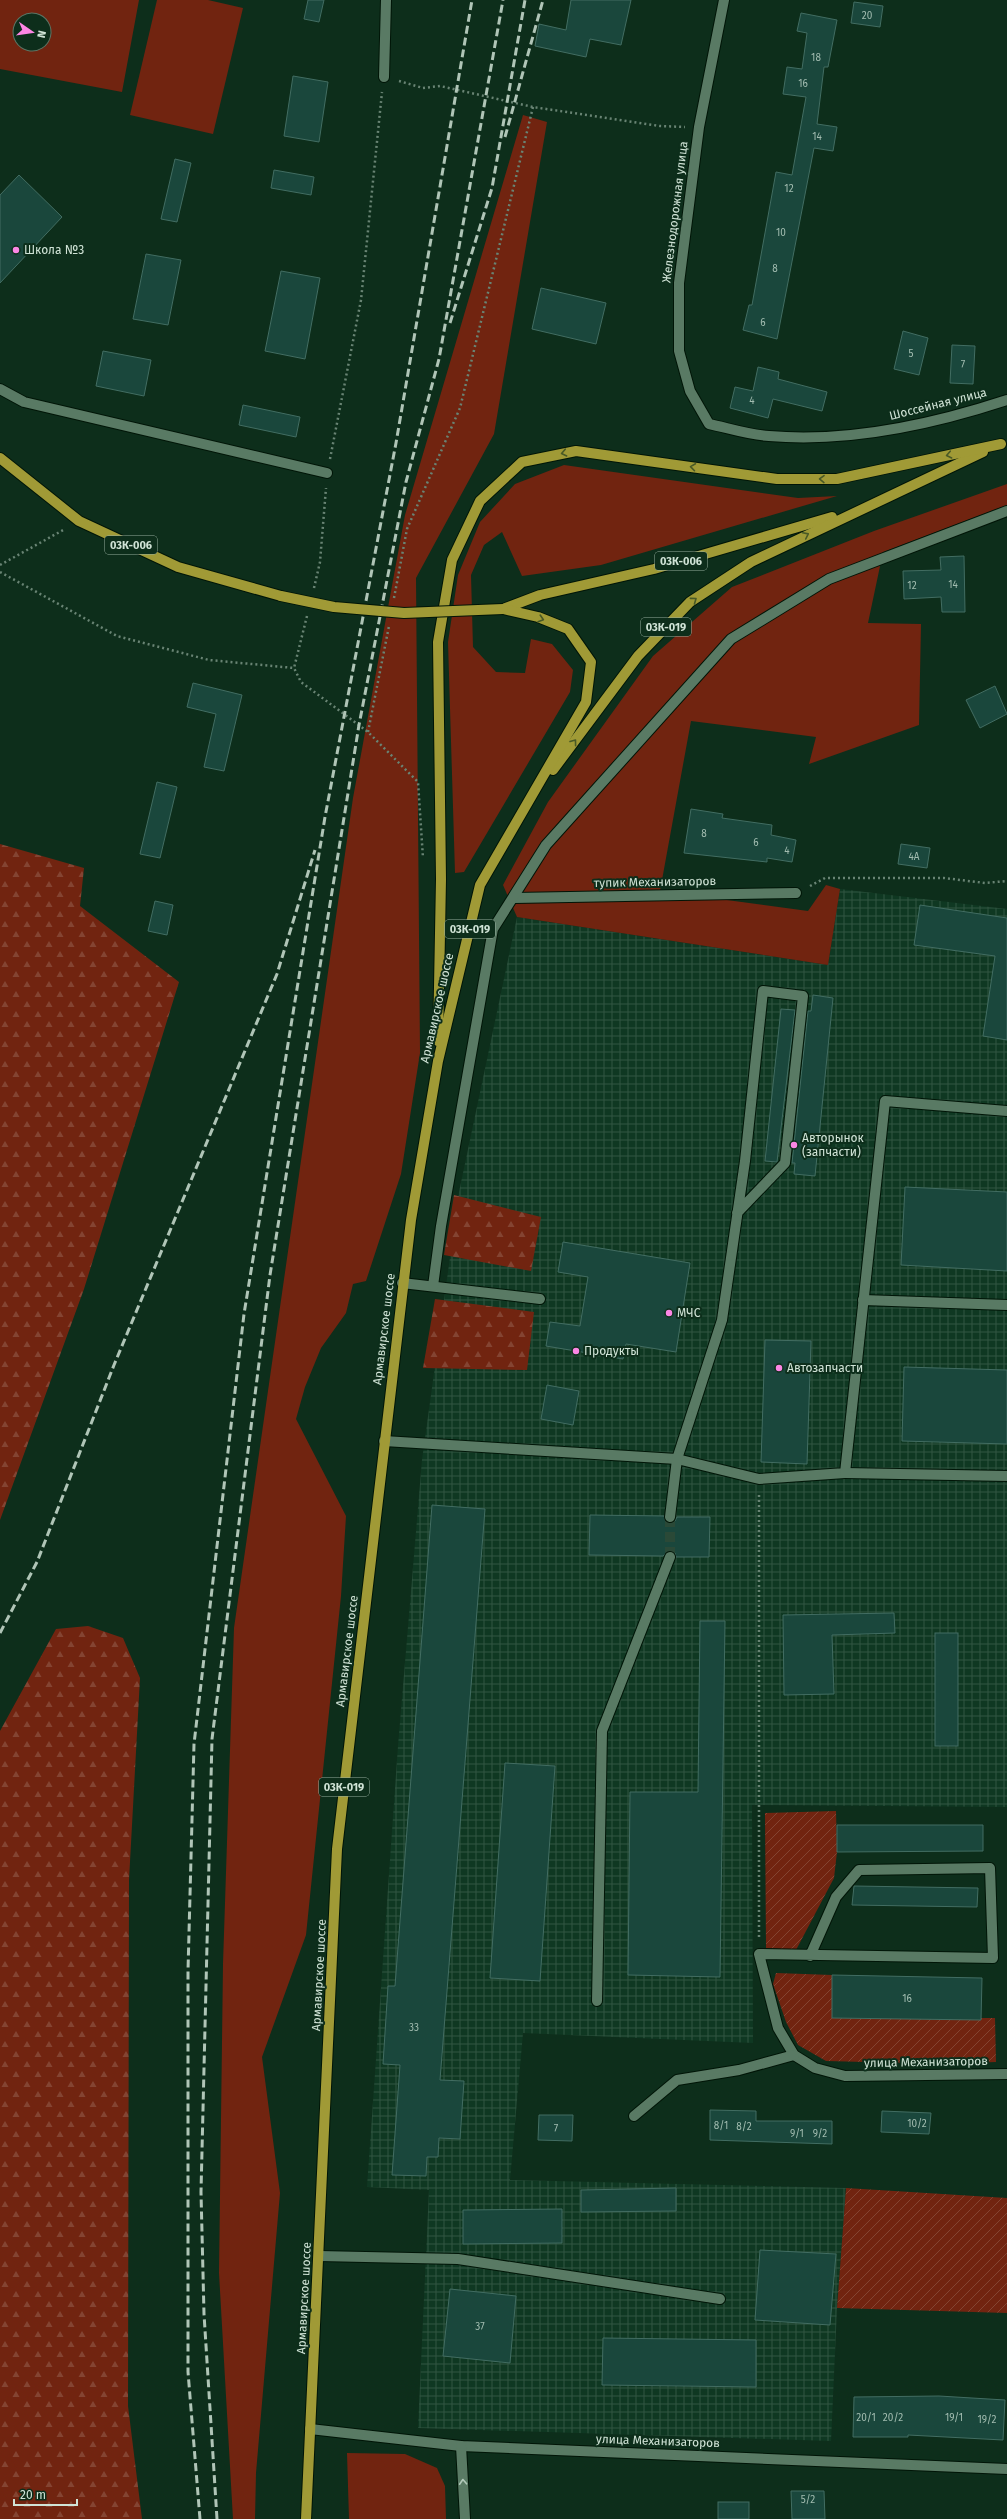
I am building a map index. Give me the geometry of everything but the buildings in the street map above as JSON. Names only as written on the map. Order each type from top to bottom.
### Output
[{"type":"main road","name":"03К-006","points":[[0,458],[79,521],[178,567],[281,596],[334,607],[404,613],[503,609],[540,595],[654,569],[859,509],[1004,443]]},
{"type":"main road","points":[[438,1061],[442,879],[438,642],[452,560],[480,501],[522,462],[576,451],[777,478],[837,479],[1004,443]]},
{"type":"main road","name":"03К-019","points":[[526,807],[638,656],[690,602],[751,562],[859,509]]},
{"type":"main road","points":[[503,609],[538,617],[568,629],[592,662],[586,702],[526,807]]},
{"type":"main road","name":"Армавирское шоссе","points":[[306,2519],[337,1849],[402,1283],[438,1061],[480,885],[526,807]]},
{"type":"street","points":[[384,77],[386,0]]},
{"type":"street","name":"Железнодорожная улица","points":[[709,424],[690,392],[679,352],[678,284],[699,127],[724,0]]},
{"type":"street","points":[[0,389],[24,402],[327,473]]},
{"type":"street","name":"Шоссейная улица","points":[[709,424],[768,436],[838,436],[905,428],[1007,400]]},
{"type":"street","points":[[433,1286],[441,1226],[493,929],[514,898],[546,845],[731,639],[829,579],[1007,511]]},
{"type":"street","name":"тупик Механизаторов","points":[[514,898],[796,893]]},
{"type":"street","points":[[670,1516],[677,1459],[722,1320],[737,1213],[763,991],[803,996],[785,1164],[737,1213]]},
{"type":"street","points":[[845,1473],[885,1101],[1007,1111]]},
{"type":"street","points":[[402,1283],[540,1299]]},
{"type":"street","points":[[864,1300],[1007,1305]]},
{"type":"street","points":[[384,1441],[677,1459],[759,1479],[845,1473],[1007,1476]]},
{"type":"street","points":[[597,2001],[602,1731],[670,1557]]},
{"type":"street","points":[[634,2116],[677,2080],[739,2070],[794,2055],[778,2028],[759,1954],[810,1956],[993,1958],[990,1868],[859,1870],[836,1898],[810,1956]]},
{"type":"street","name":"улица Механизаторов","points":[[794,2055],[815,2068],[845,2076],[1007,2074]]},
{"type":"street","points":[[319,2256],[458,2260],[720,2299]]},
{"type":"street","name":"улица Механизаторов","points":[[310,2429],[461,2446],[1007,2469]]},
{"type":"street","points":[[461,2446],[465,2519]]},
{"type":"path","points":[[313,592],[320,562],[327,473],[361,300],[384,77],[424,88],[440,86],[533,107],[660,126],[699,127]]},
{"type":"path","points":[[394,599],[408,528],[460,408],[533,107]]},
{"type":"path","points":[[0,565],[79,521]]},
{"type":"path","points":[[0,572],[117,636],[209,660],[294,668]]},
{"type":"path","points":[[307,615],[294,668],[301,682],[368,732],[418,782],[424,864]]},
{"type":"path","points":[[368,732],[389,622]]},
{"type":"path","points":[[796,893],[825,878],[944,878],[984,883],[1007,881]]},
{"type":"path","points":[[759,1479],[759,1954]]},
{"type":"shaded area","points":[[840,889],[1007,909],[1007,1807],[752,1805],[753,2043],[523,2033],[510,2180],[846,2188],[837,2308],[831,2441],[418,2428],[429,2190],[367,2187],[398,1746],[422,1460],[459,1192],[517,917],[828,965]]},
{"type":"green space","points":[[0,0],[139,0],[122,92],[0,69]]},
{"type":"green space","points":[[157,0],[208,0],[243,8],[213,134],[130,115]]},
{"type":"green space","points":[[523,115],[547,122],[494,434],[416,578],[420,1053],[401,1174],[366,1281],[353,1284],[346,1313],[321,1348],[305,1387],[296,1419],[346,1516],[341,1596],[306,1935],[262,2057],[280,2193],[256,2473],[255,2519],[233,2519],[219,2273],[223,1964],[234,1628],[353,798],[405,515]]},
{"type":"green space","points":[[564,465],[798,498],[837,496],[601,565],[522,576],[502,532],[484,545],[471,575],[473,647],[496,672],[525,673],[531,639],[552,644],[573,670],[570,692],[464,872],[455,873],[448,642],[458,575],[480,522],[515,484]]},
{"type":"green space","points":[[1007,484],[1007,505],[883,552],[868,623],[921,624],[919,725],[809,764],[816,737],[691,721],[660,891],[808,911],[826,885],[840,889],[828,965],[517,917],[503,885],[548,802],[653,656],[732,587],[874,531]]},
{"type":"green space","points":[[0,844],[84,868],[80,906],[179,982],[84,1289],[0,1520]]},
{"type":"green space","points":[[454,1195],[541,1217],[531,1271],[444,1255]]},
{"type":"green space","points":[[435,1299],[534,1312],[527,1370],[423,1368]]},
{"type":"green space","points":[[88,1626],[123,1638],[140,1678],[129,1880],[128,2406],[142,2519],[0,2519],[0,1731],[56,1629]]},
{"type":"green space","points":[[836,1811],[837,1852],[834,1878],[796,1950],[766,1948],[765,1813]]},
{"type":"green space","points":[[776,1973],[832,1975],[832,2018],[995,2018],[996,2062],[943,2064],[826,2061],[798,2045],[786,2022],[773,1984]]},
{"type":"green space","points":[[846,2188],[1007,2198],[1007,2313],[837,2308]]},
{"type":"green space","points":[[347,2453],[405,2454],[437,2468],[445,2486],[446,2519],[349,2519]]},
{"type":"tunnel","points":[[670,1517],[670,1557]]},
{"type":"railway","points":[[200,2519],[188,2372],[188,1971],[194,1744],[244,1314],[325,817],[396,443],[472,0]]},
{"type":"railway","points":[[217,2519],[204,2314],[201,2192],[212,1739],[270,1275],[359,725],[406,482],[439,359],[503,0]]},
{"type":"railway","points":[[450,323],[492,188],[525,0]]},
{"type":"railway","points":[[505,137],[543,0]]},
{"type":"railway","points":[[0,1633],[37,1562],[114,1365],[277,974],[315,850]]},
{"type":"place","name":"Школа №3","points":[[16,250]]},
{"type":"place","name":"Авторынок (запчасти)","points":[[794,1145]]},
{"type":"place","name":"МЧС","points":[[669,1313]]},
{"type":"place","name":"Продукты","points":[[576,1351]]},
{"type":"place","name":"Автозапчасти","points":[[779,1368]]}]
